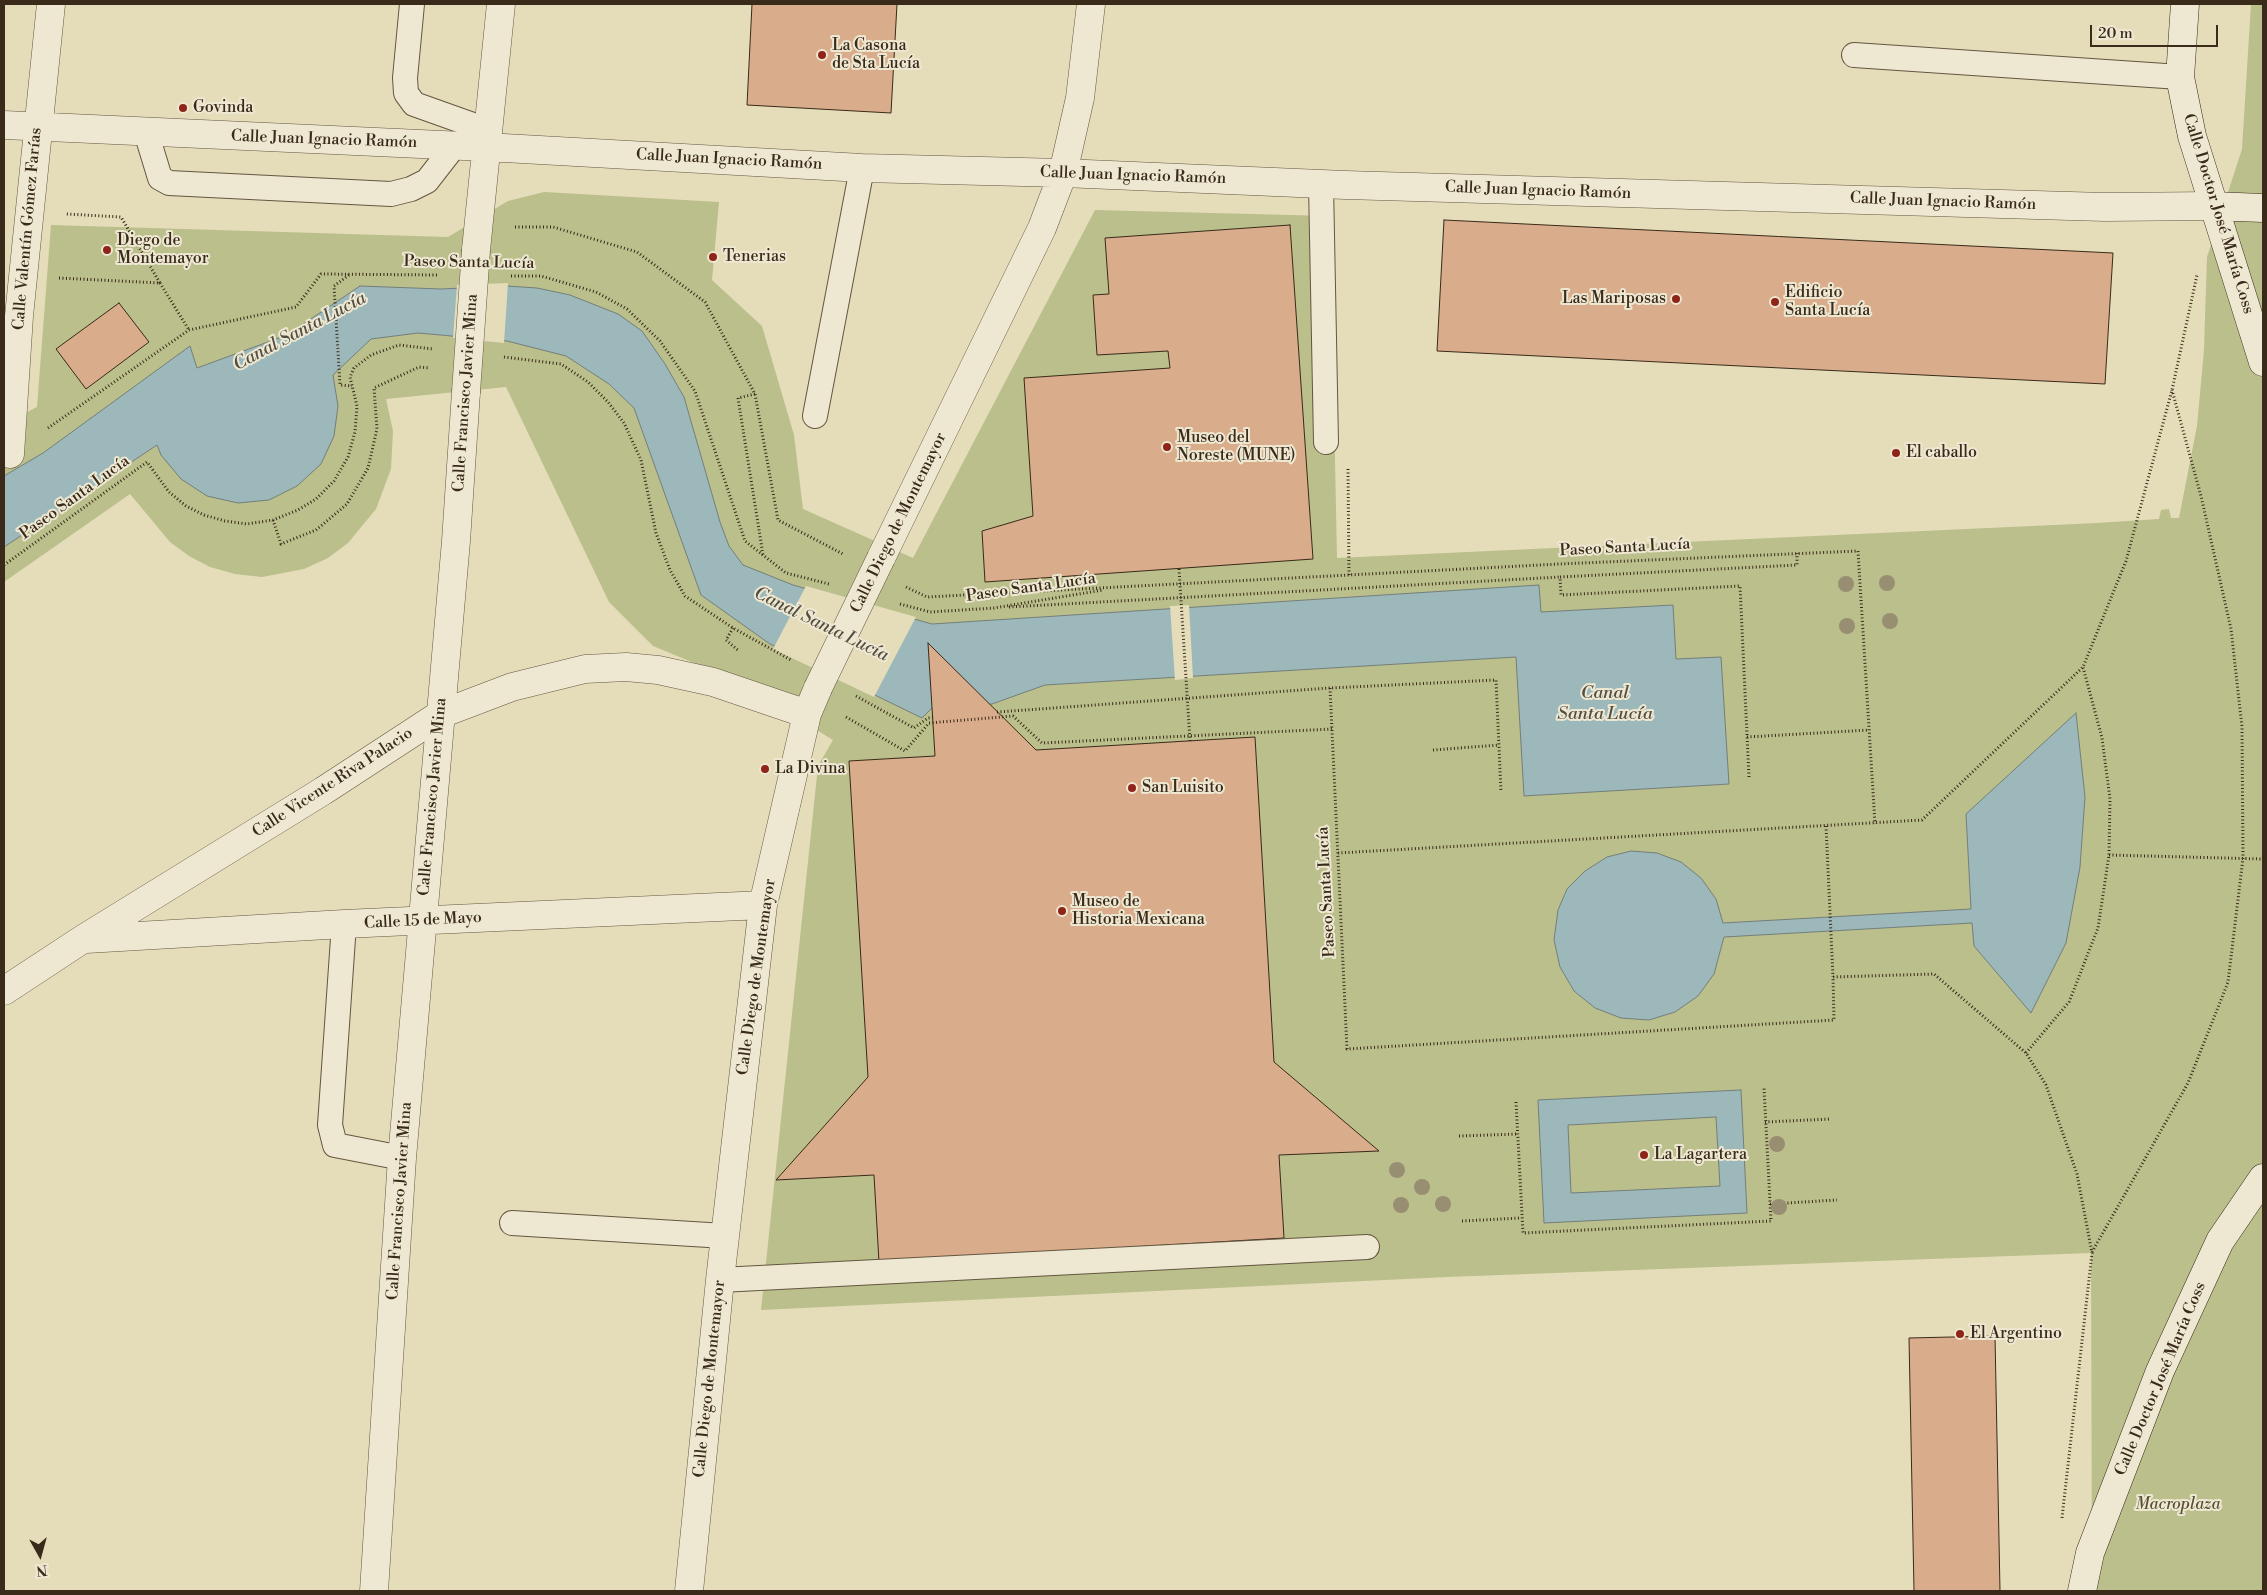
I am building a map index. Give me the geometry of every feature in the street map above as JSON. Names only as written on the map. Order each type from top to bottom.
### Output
[{"type":"street","name":"Calle Valentín Gómez Farías","points":[[10,454],[29,211],[51,4]]},
{"type":"street","name":"Calle Francisco Javier Mina","points":[[374,1591],[402,1158],[441,714],[477,238],[500,4]]},
{"type":"street","name":"Calle Diego de Montemayor","points":[[689,1591],[720,1280],[763,905],[808,714],[818,688],[1037,237],[1063,173],[1080,98],[1091,4]]},
{"type":"street","name":"Calle Doctor José María Coss","points":[[2185,4],[2180,76],[2192,136],[2212,206],[2263,362]]},
{"type":"street","name":"Calle Juan Ignacio Ramón","points":[[4,125],[455,146],[486,138],[862,168],[1063,173],[1321,184],[2106,207],[2212,206],[2263,208]]},
{"type":"street","name":"Calle Vicente Riva Palacio","points":[[4,991],[83,939],[323,791],[441,714],[512,687],[585,669],[626,667],[658,670],[713,682],[808,714]]},
{"type":"street","name":"Calle 15 de Mayo","points":[[83,939],[422,920],[763,905]]},
{"type":"street","name":"Calle Doctor José María Coss","points":[[2082,1591],[2090,1553],[2160,1371],[2220,1241],[2263,1178]]},
{"type":"lane","points":[[412,4],[404,78],[406,93],[414,104],[486,138]]},
{"type":"lane","points":[[1854,55],[2180,76]]},
{"type":"lane","points":[[146,132],[160,178],[169,183],[391,194],[410,189],[427,181],[455,146]]},
{"type":"lane","points":[[815,416],[862,168]]},
{"type":"lane","points":[[1321,184],[1326,442]]},
{"type":"lane","points":[[344,924],[330,1125],[334,1145],[402,1158]]},
{"type":"lane","points":[[512,1223],[725,1236]]},
{"type":"lane","points":[[720,1280],[1366,1247]]},
{"type":"path","points":[[29,211],[121,217],[189,330]]},
{"type":"path","points":[[477,238],[553,227],[637,252],[705,302],[755,394],[778,520],[848,557]]},
{"type":"path","points":[[1338,853],[1922,820],[2083,666],[2126,561],[2172,390],[2199,266]]},
{"type":"path","name":"Paseo Santa Lucía","points":[[10,454],[189,330],[296,307],[321,274],[439,275]]},
{"type":"path","points":[[349,274],[334,286],[340,385],[352,386]]},
{"type":"path","name":"Paseo Santa Lucía","points":[[508,276],[541,276],[596,292],[627,309],[660,341],[695,391],[745,541],[786,573],[834,586]]},
{"type":"path","points":[[23,277],[160,283]]},
{"type":"path","name":"Paseo Santa Lucía","points":[[4,565],[147,462],[169,492],[186,506],[204,515],[225,521],[247,524],[273,520],[298,510],[316,499],[334,481],[348,456],[356,424],[357,406],[350,377],[354,368],[371,355],[399,345],[438,349]]},
{"type":"path","points":[[496,356],[561,364],[588,382],[608,402],[624,423],[641,460],[656,533],[670,570],[685,596],[733,628]]},
{"type":"path","points":[[273,520],[281,544],[316,530],[347,504],[368,468],[377,429],[374,388],[419,368],[467,381]]},
{"type":"path","points":[[2092,1253],[2188,1083],[2228,982],[2243,858],[2242,727],[2231,629],[2201,496],[2172,390]]},
{"type":"path","points":[[755,394],[738,398],[763,556]]},
{"type":"path","name":"Paseo Santa Lucía","points":[[900,584],[926,597],[1858,550],[1874,824]]},
{"type":"path","points":[[994,608],[1560,576],[1797,565],[1797,553]]},
{"type":"path","points":[[1179,568],[1190,741]]},
{"type":"path","points":[[1560,576],[1561,595],[1740,586],[1749,777]]},
{"type":"path","name":"Paseo Santa Lucía","points":[[892,601],[930,612],[994,608],[1120,587]]},
{"type":"path","points":[[2026,1053],[2069,1002],[2098,928],[2109,855],[2110,799],[2102,738],[2083,666]]},
{"type":"path","points":[[997,712],[1330,688],[1496,680],[1501,792]]},
{"type":"path","name":"Paseo Santa Lucía","points":[[1330,688],[1347,1049],[1834,1020],[1833,978]]},
{"type":"path","points":[[935,722],[1013,716],[1042,743],[1332,731]]},
{"type":"path","points":[[1747,737],[1869,730]]},
{"type":"path","points":[[1433,750],[1499,745]]},
{"type":"path","points":[[1826,826],[1833,978],[1934,974],[2026,1053],[2046,1085],[2077,1174],[2092,1253],[2062,1524]]},
{"type":"path","points":[[2109,855],[2263,858]]},
{"type":"path","points":[[1516,1102],[1523,1233],[1771,1221],[1764,1088]]},
{"type":"path","points":[[1766,1122],[1831,1118]]},
{"type":"path","points":[[1459,1136],[1518,1134]]},
{"type":"path","points":[[1770,1204],[1837,1200]]},
{"type":"path","points":[[1462,1221],[1521,1218]]},
{"type":"green space","name":"Macroplaza","points":[[2251,4],[2263,4],[2263,1591],[2092,1591],[2091,1253],[1447,1277],[761,1310],[818,766],[833,740],[733,679],[653,646],[609,602],[506,387],[386,399],[393,431],[391,469],[376,509],[348,543],[328,558],[304,569],[262,577],[235,574],[210,567],[189,556],[170,542],[130,494],[4,582],[4,424],[37,407],[51,225],[448,237],[508,201],[544,192],[719,202],[712,280],[762,326],[794,435],[803,509],[913,558],[1095,210],[1330,216],[1337,558],[2097,523],[2159,519],[2161,510],[2169,509],[2171,518],[2179,518],[2197,426],[2204,350],[2207,257],[2242,149]]},
{"type":"water","name":"Canal Santa Lucía","points":[[360,286],[441,289],[507,286],[537,288],[570,295],[618,314],[642,331],[665,364],[684,397],[720,522],[729,546],[743,565],[793,585],[932,624],[1539,585],[1541,612],[1673,605],[1676,659],[1721,657],[1729,784],[1524,796],[1516,657],[1045,685],[992,704],[932,708],[922,718],[770,644],[701,595],[634,408],[609,384],[566,356],[507,341],[418,333],[371,339],[333,375],[338,406],[334,436],[321,464],[297,486],[269,500],[238,503],[207,496],[181,479],[161,455],[157,445],[4,547],[4,476],[43,453],[190,346],[197,368],[287,335]]},
{"type":"water","points":[[2076,713],[2085,797],[2080,867],[2066,943],[2031,1013],[1974,946],[1972,923],[1724,937],[1714,974],[1698,996],[1675,1012],[1649,1020],[1621,1018],[1595,1008],[1574,991],[1560,967],[1554,940],[1558,910],[1567,889],[1585,871],[1607,857],[1631,851],[1657,853],[1681,862],[1701,878],[1716,899],[1723,923],[1971,909],[1966,814]]},
{"type":"water","points":[[1741,1090],[1747,1213],[1544,1223],[1538,1100]],"holes":[[[1716,1117],[1720,1186],[1571,1193],[1568,1125]]]},
{"type":"pier","points":[[508,283],[504,343],[453,338],[457,285]]},
{"type":"pier","points":[[806,586],[916,617],[874,697],[773,649]]},
{"type":"pier","points":[[1189,605],[1193,678],[1175,680],[1170,606]]},
{"type":"building","name":"La Casona de Sta Lucía","points":[[752,4],[897,4],[891,113],[747,105]]},
{"type":"building","name":"Edificio Santa Lucía","points":[[1444,220],[2113,253],[2105,384],[1437,351]]},
{"type":"building","name":"Museo del Noreste (MUNE)","points":[[1290,225],[1313,559],[985,582],[982,531],[1033,516],[1024,378],[1170,368],[1168,351],[1097,355],[1093,295],[1109,294],[1105,238]]},
{"type":"building","points":[[119,303],[149,342],[86,389],[56,349]]},
{"type":"building","name":"Museo de Historia Mexicana","points":[[928,643],[1036,750],[1255,737],[1274,1062],[1379,1151],[1279,1155],[1284,1238],[879,1262],[874,1175],[776,1180],[868,1077],[849,761],[935,756]]},
{"type":"building","points":[[1995,1336],[2000,1591],[1914,1591],[1909,1338]]},
{"type":"place","name":"La Casona de Sta Lucía","points":[[822,55]]},
{"type":"place","name":"Govinda","points":[[183,108]]},
{"type":"place","name":"Diego de Montemayor","points":[[107,250]]},
{"type":"place","name":"Tenerias","points":[[713,257]]},
{"type":"place","name":"Las Mariposas","points":[[1676,299]]},
{"type":"place","name":"Edificio Santa Lucía","points":[[1775,302]]},
{"type":"place","name":"Museo del Noreste (MUNE)","points":[[1167,447]]},
{"type":"place","name":"El caballo","points":[[1896,453]]},
{"type":"place","name":"La Divina","points":[[765,769]]},
{"type":"place","name":"San Luisito","points":[[1132,788]]},
{"type":"place","name":"Museo de Historia Mexicana","points":[[1062,911]]},
{"type":"place","name":"La Lagartera","points":[[1644,1155]]},
{"type":"place","name":"El Argentino","points":[[1960,1334]]}]
